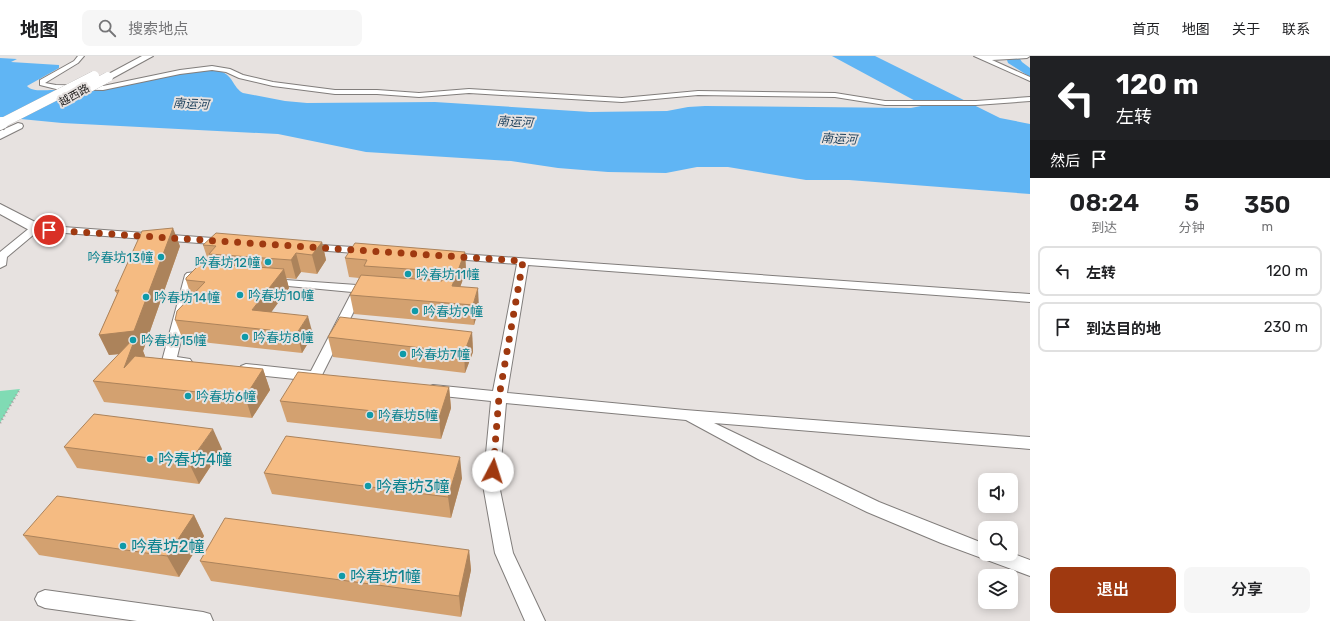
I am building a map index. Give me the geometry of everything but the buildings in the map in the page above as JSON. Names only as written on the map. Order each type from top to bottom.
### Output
[{"type":"main road","name":"越西路","points":[[0,124],[135,56]]},
{"type":"main road","name":"越西路","points":[[0,136],[149,56]]},
{"type":"main road","points":[[0,208],[36,228]]},
{"type":"street","points":[[81,56],[76,62],[42,80],[42,84],[56,87],[103,88],[180,72],[212,68],[228,70],[241,77],[273,84],[335,92],[377,92],[419,95],[469,91],[622,100],[698,92],[835,94],[878,102],[918,103],[976,103],[1030,99]]},
{"type":"street","points":[[980,57],[1028,56]]},
{"type":"street","points":[[980,57],[1030,79]]},
{"type":"street","points":[[0,265],[2,256],[36,228],[238,242]]},
{"type":"street","points":[[294,246],[381,252]]},
{"type":"street","points":[[436,256],[1030,298]]},
{"type":"street","points":[[523,261],[499,397],[491,485],[504,553],[536,621]]},
{"type":"street","points":[[200,364],[169,361],[191,275],[206,276]]},
{"type":"street","points":[[260,280],[381,291]]},
{"type":"street","points":[[315,376],[359,289]]},
{"type":"street","points":[[230,367],[330,378]]},
{"type":"street","points":[[422,388],[685,415],[1030,443]]},
{"type":"street","points":[[685,415],[816,482],[946,538],[978,549]]},
{"type":"street","points":[[1010,561],[1030,568]]},
{"type":"street","points":[[45,599],[203,621]]},
{"type":"path","points":[[0,422],[20,389]]},
{"type":"green space","points":[[20,389],[0,423],[0,391]]},
{"type":"water","name":"南运河","points":[[832,56],[875,56],[1000,118],[1030,124],[1030,194],[849,180],[806,180],[728,167],[697,167],[666,173],[608,172],[558,168],[511,161],[366,152],[278,134],[62,123],[0,117],[0,58],[17,59],[11,62],[59,65],[59,68],[27,86],[32,89],[39,90],[77,91],[101,89],[129,85],[168,75],[207,70],[224,73],[243,93],[285,101],[307,103],[435,102],[590,112],[667,111],[688,107],[705,106],[911,108],[921,106],[921,104]]},
{"type":"water","points":[[1018,56],[1022,62],[1030,68],[1030,77],[1008,63],[1007,60]]},
{"type":"place","name":"吟春坊13幢","points":[[161,257]]},
{"type":"place","name":"吟春坊12幢","points":[[268,262]]},
{"type":"place","name":"吟春坊11幢","points":[[408,274]]},
{"type":"place","name":"吟春坊10幢","points":[[240,295]]},
{"type":"place","name":"吟春坊14幢","points":[[146,297]]},
{"type":"place","name":"吟春坊9幢","points":[[415,311]]},
{"type":"place","name":"吟春坊8幢","points":[[245,337]]},
{"type":"place","name":"吟春坊15幢","points":[[133,340]]},
{"type":"place","name":"吟春坊7幢","points":[[403,354]]},
{"type":"place","name":"吟春坊6幢","points":[[188,396]]},
{"type":"place","name":"吟春坊5幢","points":[[370,415]]},
{"type":"place","name":"吟春坊4幢","points":[[150,459]]},
{"type":"place","name":"吟春坊3幢","points":[[368,486]]},
{"type":"place","name":"吟春坊2幢","points":[[123,546]]},
{"type":"place","name":"吟春坊1幢","points":[[342,576]]},
{"type":"route","points":[[49,230],[523,261],[499,397],[493,471]]}]
